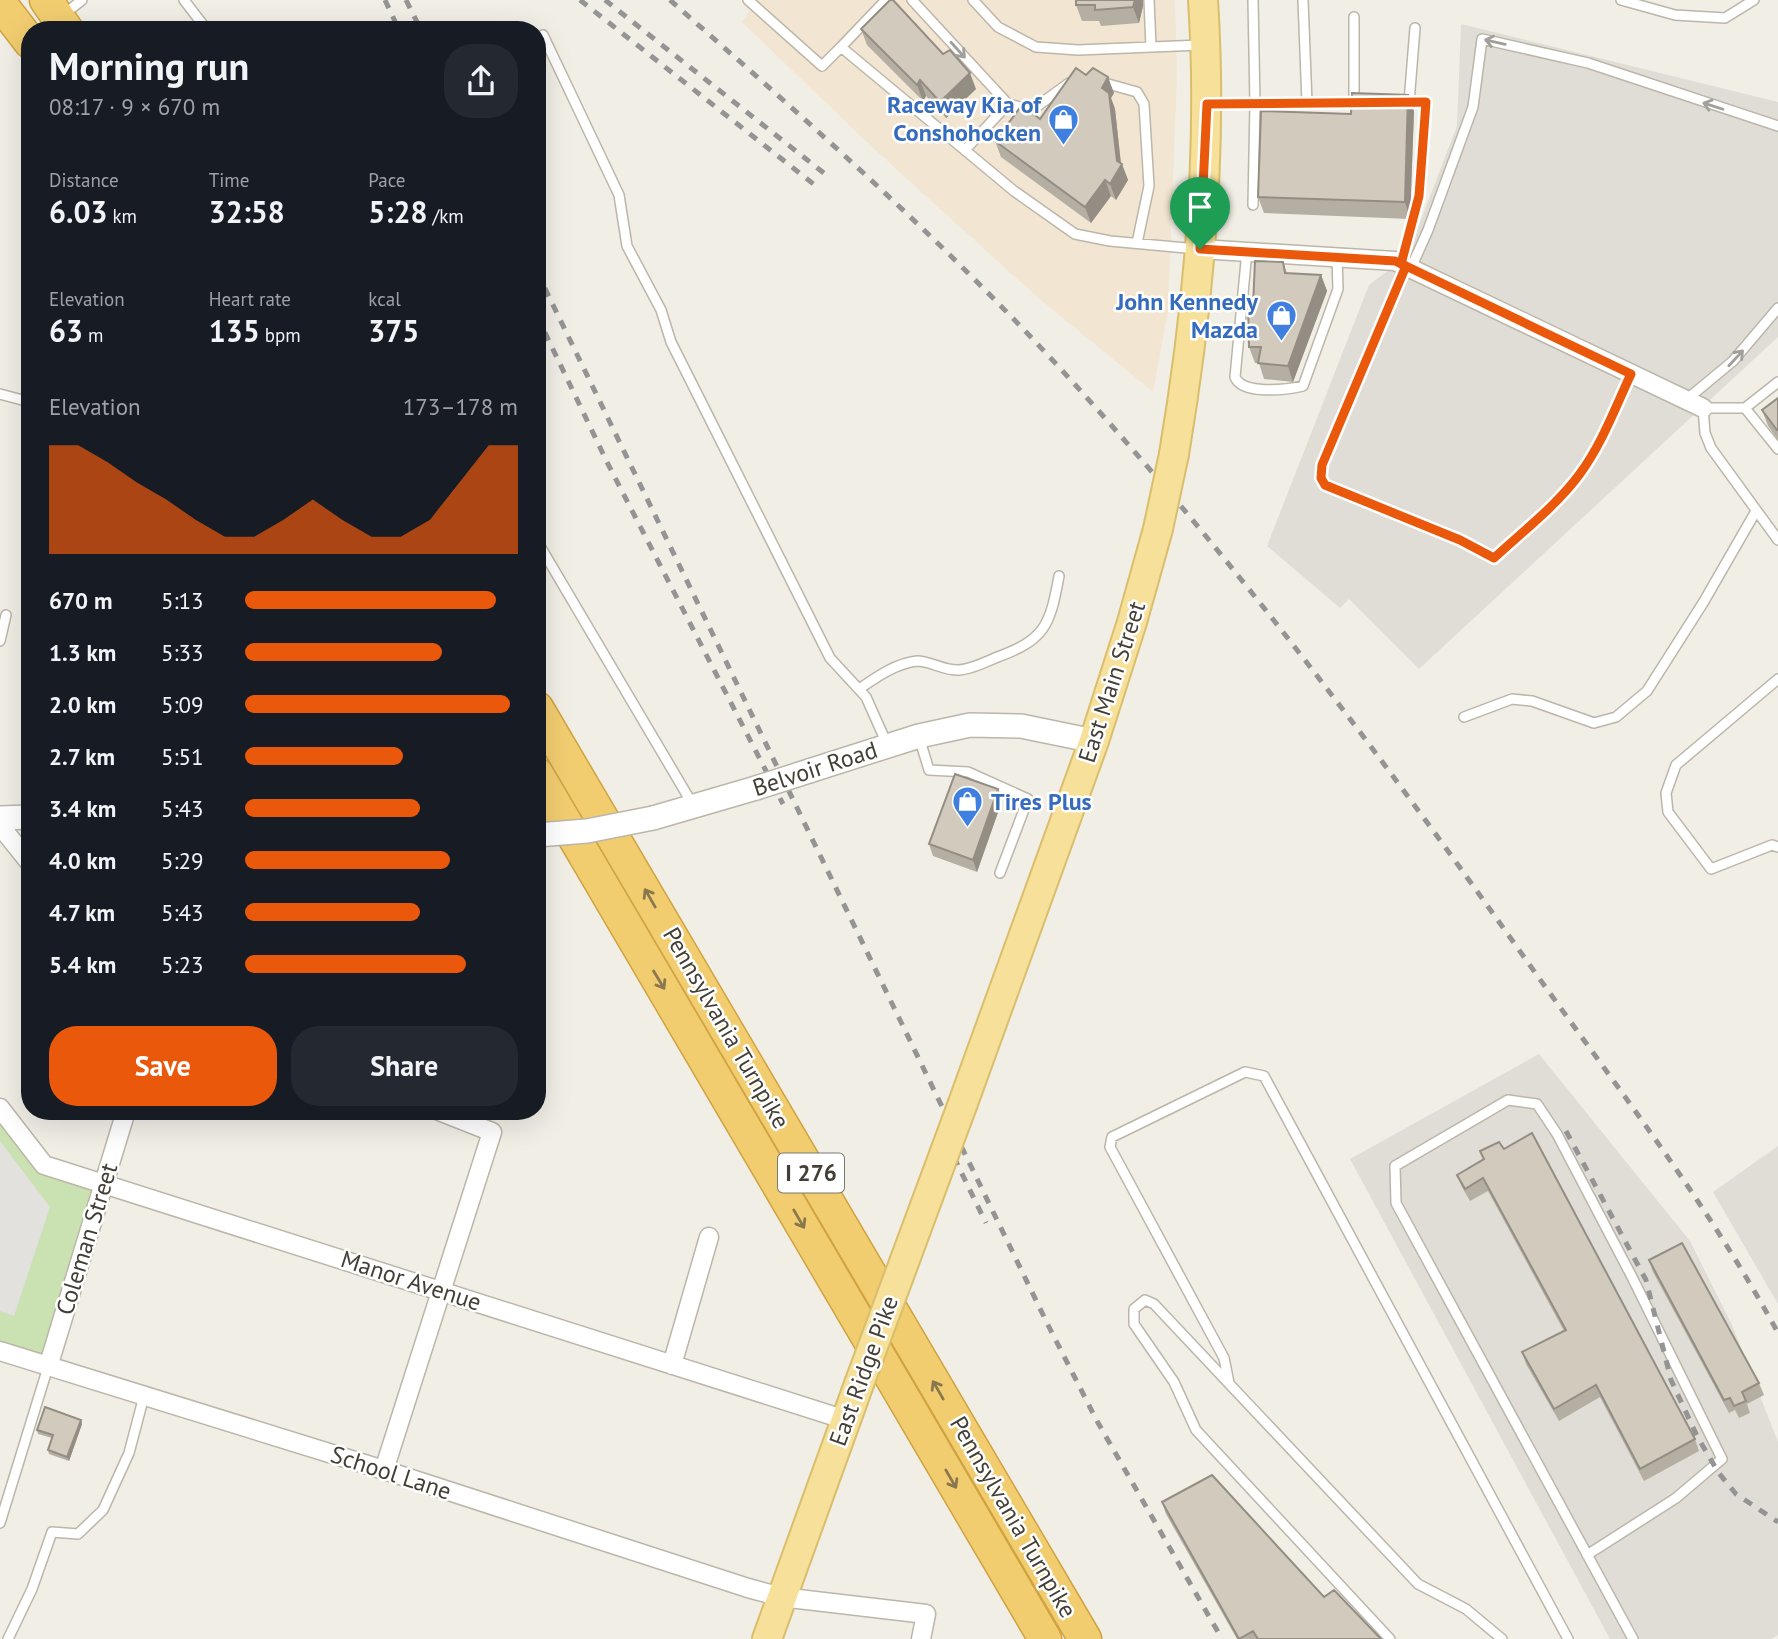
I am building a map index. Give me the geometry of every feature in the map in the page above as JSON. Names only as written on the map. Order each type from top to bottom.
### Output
[{"type":"highway","points":[[0,2],[21,30]]},
{"type":"highway","name":"Pennsylvania Turnpike","points":[[546,723],[1085,1639]]},
{"type":"highway","name":"Pennsylvania Turnpike","points":[[546,789],[1045,1639]]},
{"type":"main road","name":"East Main Street","points":[[962,1103],[1094,741],[1158,529],[1174,454],[1200,249],[1207,104],[1203,0]]},
{"type":"main road","name":"East Ridge Pike","points":[[767,1639],[962,1103]]},
{"type":"street","points":[[1200,249],[1395,261],[1703,408]]},
{"type":"street","name":"Belvoir Road","points":[[546,834],[587,831],[695,807],[948,728],[992,724],[1021,726],[1094,741]]},
{"type":"street","points":[[21,817],[3,818],[6,833],[21,852]]},
{"type":"street","name":"Manor Avenue","points":[[0,1108],[44,1165],[846,1420]]},
{"type":"street","name":"Coleman Street","points":[[48,1367],[123,1120]]},
{"type":"street","points":[[384,1470],[492,1132],[462,1120]]},
{"type":"street","points":[[672,1365],[709,1237]]},
{"type":"street","name":"School Lane","points":[[0,1351],[384,1470],[748,1588],[781,1597],[926,1614],[921,1639]]},
{"type":"lane","points":[[184,0],[200,21]]},
{"type":"lane","points":[[748,0],[822,66],[886,0]]},
{"type":"lane","points":[[912,0],[1008,104],[1031,110],[1079,76]]},
{"type":"lane","points":[[973,0],[998,27],[1036,47],[1078,50],[1206,44]]},
{"type":"lane","points":[[1149,0],[1151,47]]},
{"type":"lane","points":[[1253,0],[1253,205]]},
{"type":"lane","points":[[1303,0],[1307,103]]},
{"type":"lane","points":[[1621,0],[1675,15],[1726,18],[1754,0]]},
{"type":"lane","points":[[1353,17],[1353,102]]},
{"type":"lane","points":[[1409,102],[1415,28]]},
{"type":"lane","points":[[1631,374],[1601,438],[1579,475],[1494,558],[1460,540],[1325,485],[1321,478],[1322,465],[1406,266],[1428,230],[1473,107],[1482,39],[1588,63],[1778,126]]},
{"type":"lane","points":[[546,41],[619,195],[627,246],[661,310],[671,342],[830,658],[866,697],[887,746]]},
{"type":"lane","points":[[841,47],[1043,213],[1075,234],[1200,249]]},
{"type":"lane","points":[[1091,79],[1137,92],[1144,104],[1149,186],[1137,243]]},
{"type":"lane","points":[[1207,104],[1367,102]]},
{"type":"lane","points":[[1395,102],[1426,102],[1419,196],[1406,266]]},
{"type":"lane","points":[[965,149],[1008,104]]},
{"type":"lane","points":[[1247,251],[1235,377],[1242,386],[1278,390],[1303,386],[1338,289],[1337,257]]},
{"type":"lane","points":[[1686,400],[1733,362],[1778,308]]},
{"type":"lane","points":[[1778,382],[1745,408],[1703,408],[1705,433],[1711,448],[1778,540]]},
{"type":"lane","points":[[0,394],[21,400]]},
{"type":"lane","points":[[1745,408],[1778,449]]},
{"type":"lane","points":[[1464,717],[1512,699],[1532,701],[1594,723],[1616,717],[1647,691],[1703,603],[1756,511]]},
{"type":"lane","points":[[546,556],[695,807]]},
{"type":"lane","points":[[859,689],[878,676],[916,661],[959,670],[1026,645],[1034,640],[1049,619],[1059,576]]},
{"type":"lane","points":[[0,641],[6,615]]},
{"type":"lane","points":[[1778,679],[1676,765],[1666,793],[1668,812],[1711,869],[1772,845],[1778,847]]},
{"type":"lane","points":[[919,736],[929,770],[968,772],[1028,799],[1000,873]]},
{"type":"lane","points":[[1228,1383],[1224,1358],[1110,1147],[1112,1136],[1245,1072],[1265,1076],[1568,1639]]},
{"type":"lane","points":[[1587,1555],[1676,1498],[1722,1459],[1557,1134],[1537,1104],[1508,1100],[1395,1166],[1396,1203],[1587,1555],[1633,1639]]},
{"type":"lane","points":[[1390,1639],[1196,1430],[1174,1382],[1135,1324],[1134,1309],[1145,1300],[1154,1304],[1418,1584],[1466,1609],[1502,1639]]},
{"type":"lane","points":[[0,1523],[48,1367]]},
{"type":"lane","points":[[8,1639],[32,1589],[52,1532],[78,1534],[103,1510],[130,1453],[144,1396]]},
{"type":"shaded area","points":[[757,0],[1175,0],[1177,76],[1168,311],[1153,392],[1036,296],[873,148],[742,22]]},
{"type":"shaded area","points":[[1461,24],[1778,102],[1778,337],[1419,669],[1349,599],[1340,608],[1267,546],[1369,285],[1407,256],[1457,126]]},
{"type":"shaded area","points":[[1539,1054],[1690,1241],[1733,1327],[1778,1442],[1778,1635],[1771,1639],[1610,1639],[1350,1159]]},
{"type":"shaded area","points":[[0,1141],[50,1207],[14,1316],[0,1311]]},
{"type":"shaded area","points":[[1778,1146],[1778,1304],[1713,1192]]},
{"type":"green space","points":[[0,1108],[44,1165],[104,1183],[48,1367],[0,1351]]},
{"type":"building","points":[[893,0],[943,54],[950,50],[970,73],[940,102],[920,80],[917,85],[861,29]]},
{"type":"building","points":[[1076,0],[1135,0],[1133,7],[1095,10],[1095,5],[1076,5]]},
{"type":"building","name":"Raceway Kia of Conshohocken","points":[[1076,68],[1086,75],[1093,68],[1108,77],[1102,88],[1109,93],[1117,161],[1122,164],[1110,184],[1105,180],[1085,207],[995,141],[1022,105],[1040,119]]},
{"type":"building","points":[[1352,93],[1408,95],[1405,202],[1258,197],[1261,111],[1351,114]]},
{"type":"building","name":"John Kennedy Mazda","points":[[1255,261],[1283,262],[1285,273],[1321,275],[1288,366],[1258,363],[1261,347],[1249,347],[1248,306],[1253,306]]},
{"type":"building","points":[[1778,398],[1778,430],[1777,430],[1762,410]]},
{"type":"building","name":"Tires Plus","points":[[955,774],[998,789],[973,860],[929,844]]},
{"type":"building","points":[[1532,1133],[1695,1439],[1640,1469],[1596,1385],[1554,1409],[1522,1352],[1566,1330],[1483,1178],[1465,1189],[1457,1175],[1484,1159],[1480,1151],[1499,1142],[1504,1149]]},
{"type":"building","points":[[1682,1243],[1759,1383],[1742,1392],[1746,1401],[1734,1406],[1730,1398],[1724,1400],[1649,1260]]},
{"type":"building","points":[[45,1407],[81,1420],[67,1457],[48,1450],[53,1435],[37,1430]]},
{"type":"building","points":[[1212,1475],[1324,1597],[1334,1590],[1381,1639],[1258,1639],[1253,1631],[1239,1639],[1162,1502]]},
{"type":"railway","points":[[385,0],[395,21]]},
{"type":"railway","points":[[406,0],[416,21]]},
{"type":"railway","points":[[580,0],[816,186]]},
{"type":"railway","points":[[605,0],[825,174]]},
{"type":"railway","points":[[670,0],[819,133],[965,270],[1058,366],[1183,509],[1361,733],[1474,887],[1691,1191],[1778,1333]]},
{"type":"railway","points":[[546,291],[1048,1325],[1097,1421],[1222,1639]]},
{"type":"railway","points":[[546,335],[607,462],[783,804]]},
{"type":"railway","points":[[1566,1131],[1646,1280],[1671,1380],[1697,1436],[1718,1472],[1736,1494],[1778,1522]]},
{"type":"railway","points":[[946,1141],[986,1223]]},
{"type":"place","name":"Raceway Kia of Conshohocken","points":[[1064,146]]},
{"type":"place","name":"John Kennedy Mazda","points":[[1281,343]]},
{"type":"place","name":"Tires Plus","points":[[968,829]]},
{"type":"route","points":[[1200,249],[1207,104],[1426,102],[1419,196],[1401,264],[1406,266],[1322,465],[1321,478],[1325,485],[1460,540],[1494,558],[1579,475],[1601,438],[1631,374],[1406,266],[1401,264],[1395,261],[1200,249]]}]
